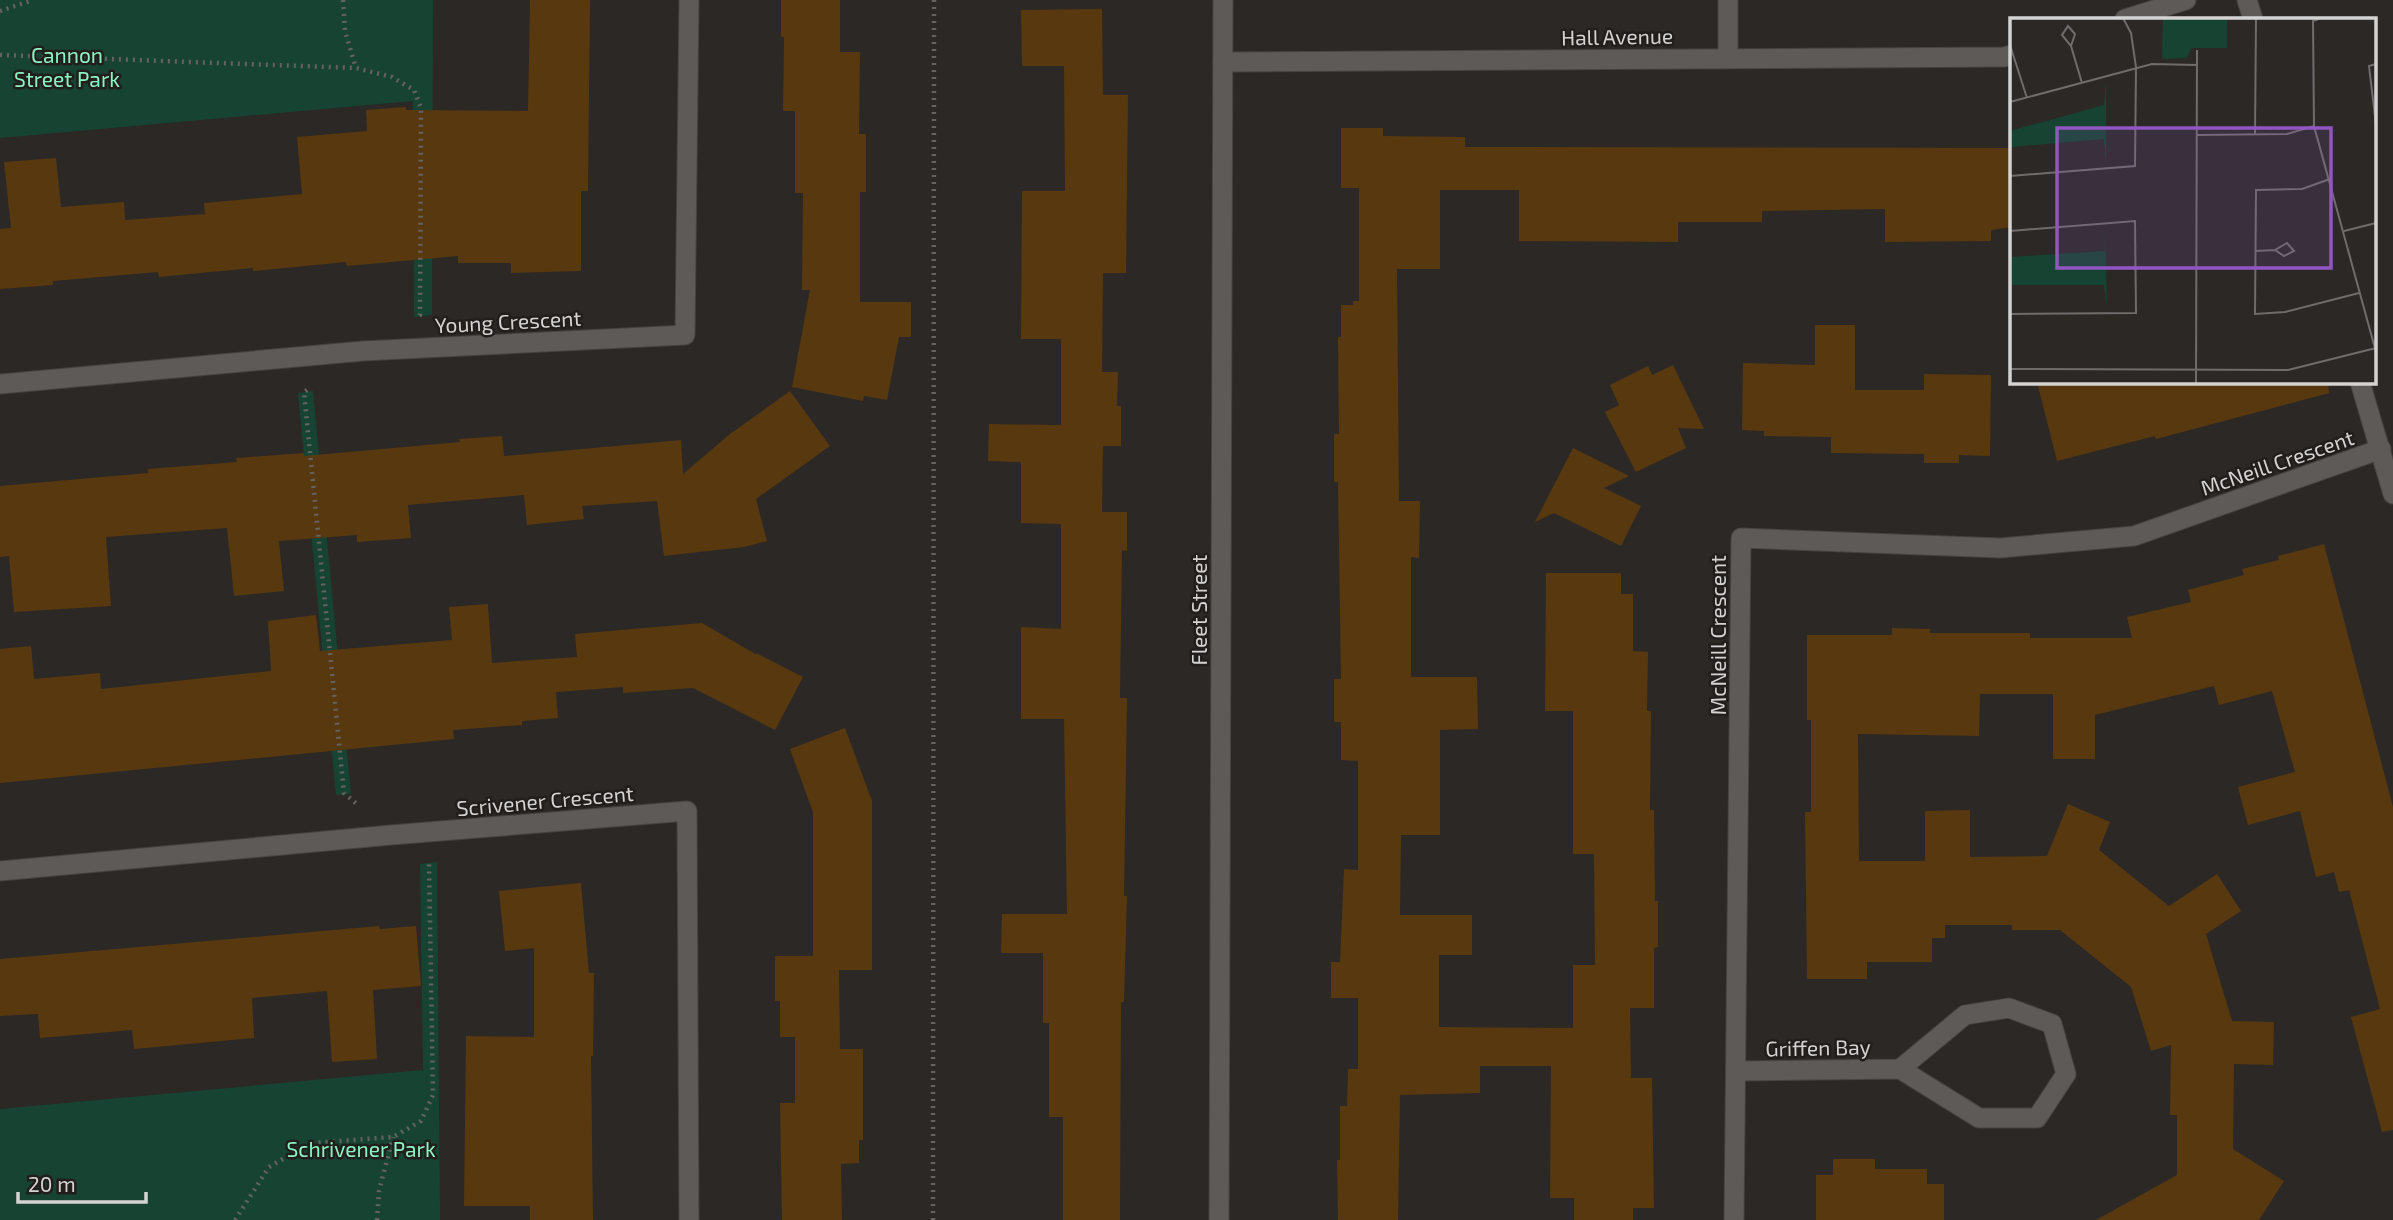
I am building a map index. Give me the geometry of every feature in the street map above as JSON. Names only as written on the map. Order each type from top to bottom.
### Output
[{"type":"street","name":"Young Crescent","points":[[0,384],[363,351],[685,335],[689,0]]},
{"type":"street","name":"Fleet Street","points":[[1219,1220],[1223,0]]},
{"type":"street","points":[[1728,0],[1728,58]]},
{"type":"street","points":[[2128,18],[2186,0]]},
{"type":"street","points":[[2247,0],[2253,18]]},
{"type":"street","name":"Hall Avenue","points":[[1223,62],[2010,55]]},
{"type":"street","points":[[2360,383],[2393,494]]},
{"type":"street","name":"McNeill Crescent","points":[[1734,1220],[1741,538],[2000,548],[2134,536],[2381,449]]},
{"type":"street","name":"Scrivener Crescent","points":[[0,871],[688,811],[689,1220]]},
{"type":"street","name":"Griffen Bay","points":[[1737,1072],[1900,1069],[1979,1118],[2037,1118],[2066,1074],[2053,1024],[2009,1008],[1965,1016],[1900,1069]]},
{"type":"path","points":[[0,11],[33,0]]},
{"type":"path","points":[[343,0],[345,31],[356,68]]},
{"type":"path","points":[[933,1220],[934,0]]},
{"type":"path","points":[[0,55],[356,68],[392,77],[414,90],[421,108],[420,314]]},
{"type":"path","points":[[304,392],[344,793]]},
{"type":"path","points":[[235,1220],[268,1167],[311,1143],[393,1137],[421,1121],[433,1095],[429,864]]},
{"type":"path","points":[[377,1220],[379,1191],[393,1137]]},
{"type":"green space","name":"Cannon Street Park","points":[[0,0],[433,0],[432,315],[414,317],[413,101],[0,138]]},
{"type":"green space","points":[[313,391],[351,794],[336,795],[298,393]]},
{"type":"green space","name":"Schrivener Park","points":[[437,862],[440,1220],[0,1220],[0,1109],[423,1070],[420,864]]},
{"type":"building","points":[[530,0],[590,0],[588,191],[581,191],[581,271],[511,273],[511,263],[458,263],[458,256],[347,266],[346,262],[253,271],[253,268],[159,277],[158,272],[53,281],[53,285],[0,289],[0,229],[11,228],[4,162],[56,158],[61,207],[124,202],[125,220],[205,214],[204,203],[302,194],[297,137],[367,131],[366,110],[406,107],[406,110],[528,111]]},
{"type":"building","points":[[781,0],[840,0],[840,52],[860,52],[859,134],[866,134],[866,192],[860,192],[860,302],[911,302],[911,337],[899,337],[887,400],[864,396],[863,401],[792,387],[810,290],[802,290],[803,193],[795,193],[795,111],[783,111],[784,37],[781,37]]},
{"type":"building","points":[[1102,9],[1103,95],[1128,95],[1126,273],[1103,273],[1102,372],[1118,372],[1117,406],[1121,406],[1121,446],[1103,446],[1102,512],[1127,512],[1127,551],[1122,550],[1120,698],[1127,698],[1124,896],[1127,896],[1124,1002],[1121,1002],[1120,1220],[1063,1220],[1063,1117],[1049,1117],[1049,1023],[1043,1023],[1043,953],[1001,953],[1002,914],[1067,914],[1064,719],[1021,719],[1021,627],[1061,629],[1061,524],[1021,523],[1021,462],[988,461],[989,424],[1061,425],[1061,339],[1021,339],[1022,191],[1065,191],[1064,66],[1022,66],[1021,10]]},
{"type":"building","points":[[1341,128],[1383,128],[1383,136],[1465,137],[1465,147],[2010,148],[2010,227],[1991,230],[1991,241],[1885,242],[1885,209],[1762,211],[1762,222],[1678,222],[1678,242],[1519,241],[1519,190],[1440,190],[1440,269],[1397,269],[1399,501],[1420,501],[1419,558],[1411,557],[1411,677],[1477,677],[1478,729],[1440,730],[1440,835],[1401,835],[1400,915],[1472,915],[1472,955],[1439,955],[1439,1027],[1573,1028],[1573,965],[1595,965],[1594,854],[1573,854],[1573,711],[1545,711],[1546,573],[1621,573],[1621,594],[1633,594],[1633,651],[1648,652],[1647,711],[1651,711],[1650,810],[1654,810],[1655,901],[1658,901],[1658,947],[1654,948],[1654,1008],[1630,1008],[1631,1078],[1652,1078],[1654,1208],[1633,1208],[1633,1220],[1574,1220],[1574,1198],[1550,1198],[1551,1066],[1480,1066],[1480,1093],[1400,1095],[1398,1220],[1338,1220],[1340,1106],[1347,1106],[1348,1069],[1358,1069],[1358,998],[1331,998],[1331,962],[1340,962],[1344,869],[1358,870],[1358,761],[1341,760],[1341,722],[1334,722],[1334,679],[1341,679],[1338,482],[1334,482],[1334,434],[1339,434],[1338,337],[1341,337],[1341,305],[1353,305],[1353,301],[1359,301],[1359,188],[1341,188]]},
{"type":"building","points":[[1815,325],[1855,325],[1855,390],[1924,390],[1924,374],[1991,375],[1990,456],[1959,455],[1959,463],[1924,463],[1924,454],[1831,453],[1831,437],[1764,436],[1764,431],[1742,430],[1743,363],[1815,365]]},
{"type":"building","points":[[1673,365],[1704,429],[1678,428],[1686,448],[1636,472],[1605,412],[1619,405],[1610,385],[1648,366],[1652,375]]},
{"type":"building","points":[[2037,383],[2328,383],[2329,393],[2156,439],[2155,436],[2057,461]]},
{"type":"building","points":[[790,391],[830,446],[756,499],[767,541],[744,547],[664,556],[657,501],[582,506],[584,519],[527,525],[524,495],[408,505],[411,538],[357,542],[357,535],[279,541],[284,591],[234,596],[227,528],[106,537],[111,606],[14,612],[9,556],[0,557],[0,486],[148,473],[148,469],[237,462],[236,458],[304,453],[304,456],[502,436],[504,456],[681,440],[683,474],[730,434]]},
{"type":"building","points":[[1573,448],[1629,476],[1604,488],[1641,506],[1621,546],[1554,513],[1535,522]]},
{"type":"building","points":[[2324,544],[2393,807],[2393,1130],[2382,1132],[2351,1017],[2380,1009],[2349,890],[2339,892],[2334,872],[2316,877],[2300,811],[2248,825],[2238,787],[2295,772],[2272,691],[2219,705],[2214,686],[2095,715],[2095,759],[2053,759],[2053,694],[1980,694],[1979,736],[1858,734],[1859,861],[1925,861],[1925,811],[1970,810],[1970,857],[2047,856],[2068,804],[2110,822],[2099,850],[2169,906],[2217,874],[2241,911],[2206,934],[2232,1021],[2274,1022],[2273,1065],[2234,1064],[2233,1149],[2284,1181],[2259,1220],[2096,1220],[2177,1175],[2177,1115],[2170,1115],[2171,1045],[2151,1051],[2131,987],[2060,930],[2012,930],[2012,925],[1945,925],[1945,938],[1932,938],[1932,962],[1867,962],[1867,979],[1807,979],[1805,812],[1811,812],[1811,720],[1807,720],[1807,635],[1892,635],[1892,628],[1930,629],[1930,633],[2030,633],[2030,638],[2132,638],[2127,617],[2191,602],[2188,590],[2244,575],[2242,569],[2279,560],[2278,556]]},
{"type":"building","points":[[488,604],[492,663],[577,657],[575,634],[702,623],[757,655],[756,653],[803,677],[775,730],[693,688],[623,693],[623,687],[556,692],[558,718],[522,721],[522,725],[453,730],[454,739],[0,783],[0,649],[31,646],[34,679],[100,673],[101,689],[271,671],[268,621],[316,615],[320,651],[452,640],[449,607]]},
{"type":"building","points":[[845,728],[872,801],[872,970],[839,970],[840,1049],[863,1049],[863,1140],[859,1140],[859,1163],[841,1164],[842,1220],[782,1220],[780,1103],[795,1103],[795,1037],[780,1037],[780,1001],[775,1001],[775,956],[813,956],[813,812],[790,749]]},
{"type":"building","points":[[581,883],[589,973],[594,973],[591,1056],[593,1220],[530,1220],[530,1206],[464,1206],[466,1036],[534,1037],[534,948],[505,951],[499,891]]},
{"type":"building","points":[[379,926],[380,929],[416,926],[421,986],[373,990],[377,1059],[332,1062],[327,991],[252,998],[254,1038],[134,1049],[132,1030],[40,1038],[38,1014],[0,1016],[0,959]]},
{"type":"building","points":[[1833,1159],[1875,1159],[1875,1169],[1927,1169],[1927,1184],[1944,1184],[1944,1220],[1816,1220],[1816,1175],[1833,1175]]}]
